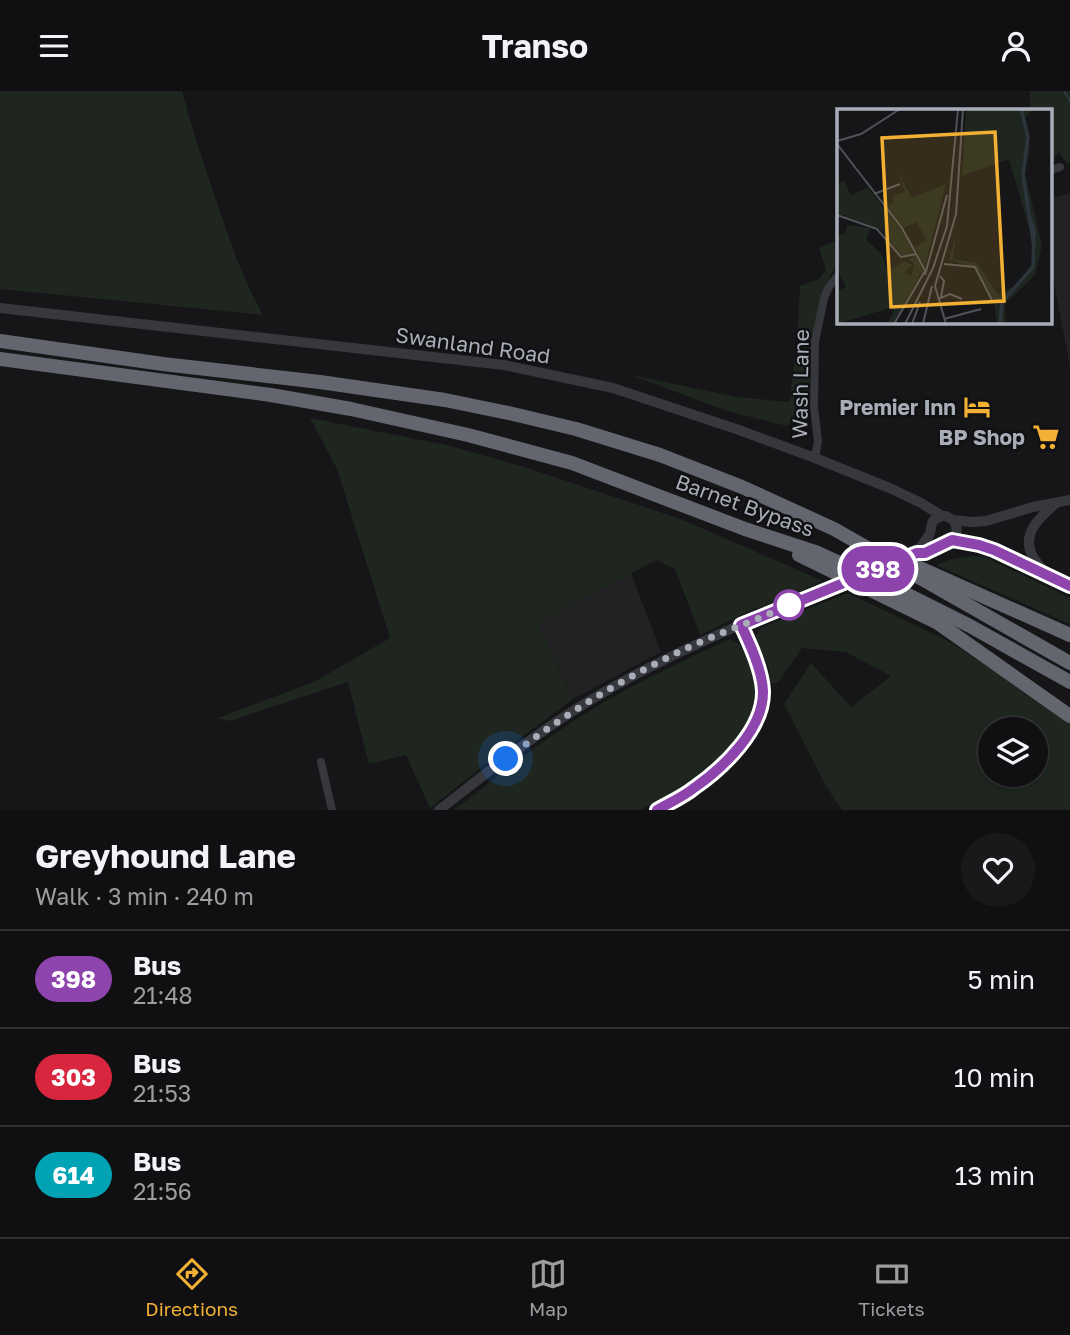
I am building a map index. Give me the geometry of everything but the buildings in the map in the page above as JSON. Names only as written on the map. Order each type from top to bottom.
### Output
[{"type":"highway","name":"Barnet Bypass","points":[[0,341],[445,400],[576,429],[660,455],[742,487],[834,529],[1070,663]]},
{"type":"highway","name":"Barnet Bypass","points":[[0,359],[271,395],[351,409],[468,435],[572,463],[745,529],[818,553],[970,626],[1070,682]]},
{"type":"highway","points":[[745,529],[938,623],[1070,716]]},
{"type":"highway","points":[[834,529],[1070,635]]},
{"type":"street","name":"Wash Lane","points":[[815,458],[818,441],[814,407],[815,342],[824,298],[837,277]]},
{"type":"street","name":"Swanland Road","points":[[0,308],[503,365],[613,388],[815,458],[921,503],[937,518]]},
{"type":"street","points":[[917,553],[937,518],[946,516],[954,520],[986,521],[1033,507],[1070,500]]},
{"type":"street","points":[[1046,574],[1032,555],[1029,537],[1033,526],[1056,503]]},
{"type":"street","points":[[439,810],[528,742],[624,681],[668,657],[759,617],[950,541],[957,528],[954,520]]},
{"type":"street","points":[[930,533],[938,542],[979,545],[994,550],[1070,586]]},
{"type":"street","points":[[657,810],[712,775],[754,726],[760,713],[762,676],[741,625]]},
{"type":"street","points":[[321,762],[332,810]]},
{"type":"shaded area","points":[[0,91],[182,91],[232,245],[263,315],[0,289]]},
{"type":"shaded area","points":[[1030,91],[1070,91],[1070,163],[1067,164],[1059,152],[1052,160],[1052,109],[1030,109]]},
{"type":"shaded area","points":[[1070,193],[1070,367],[1052,272],[1052,198]]},
{"type":"shaded area","points":[[837,241],[837,268],[826,285],[812,347],[809,405],[787,426],[727,411],[631,375],[737,397],[789,402],[797,344],[800,286],[819,279],[826,270],[819,248]]},
{"type":"shaded area","points":[[310,418],[446,445],[518,465],[678,518],[823,581],[758,607],[700,635],[675,569],[656,560],[538,624],[573,699],[430,808],[406,755],[369,764],[348,682],[230,721],[217,718],[314,682],[390,638],[337,469]]},
{"type":"shaded area","points":[[971,556],[985,557],[1070,598],[1070,624],[936,565]]},
{"type":"shaded area","points":[[631,573],[661,652],[573,699],[538,624]]},
{"type":"shaded area","points":[[848,593],[946,640],[1070,723],[1070,810],[842,810],[826,786],[784,704],[811,663],[851,707],[891,676],[846,652],[802,648],[778,683],[770,683],[769,668],[757,645],[756,636],[761,628]]},
{"type":"shaded area","points":[[730,639],[739,644],[748,658],[755,680],[755,701],[748,723],[734,744],[714,766],[687,785],[640,810],[454,810],[541,743],[597,706]]},
{"type":"waterway","points":[[1064,91],[1070,101]]},
{"type":"bus line","name":"398","points":[[657,810],[712,775],[743,741],[760,713],[762,676],[741,625],[952,540],[994,550],[1070,586]]},
{"type":"place","name":"Premier Inn","points":[[977,407]]},
{"type":"place","name":"BP Shop","points":[[1046,437]]},
{"type":"route","points":[[506,759],[573,711],[624,681],[687,648],[789,605]]}]
